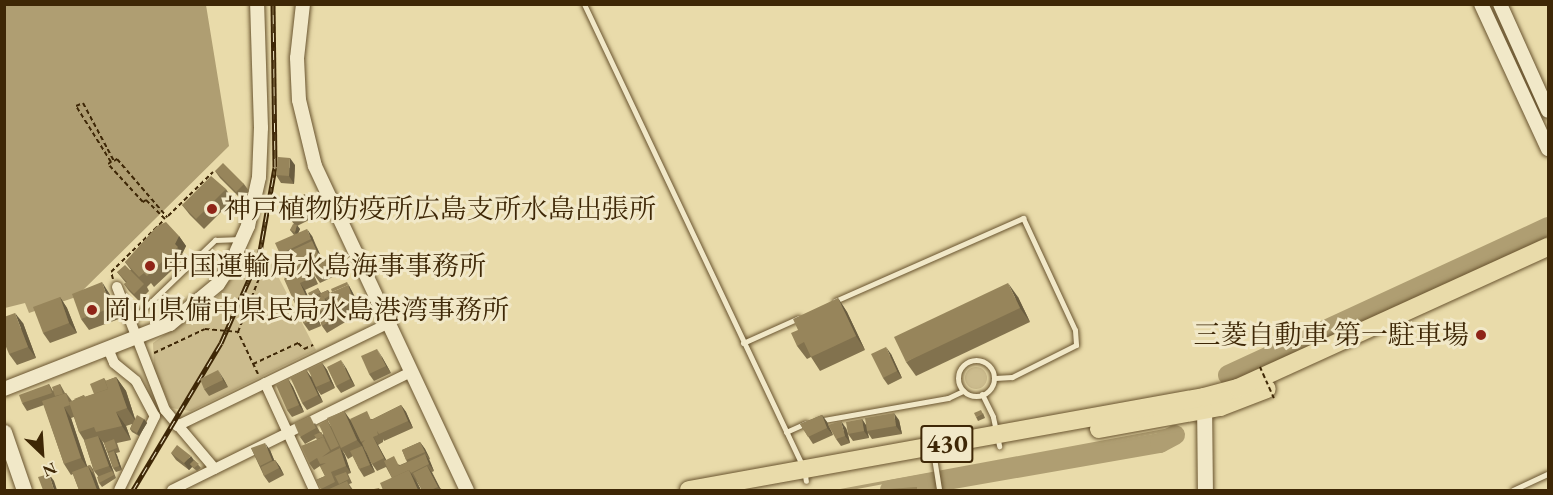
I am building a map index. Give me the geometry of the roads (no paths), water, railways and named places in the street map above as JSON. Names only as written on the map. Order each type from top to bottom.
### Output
[{"type":"highway","name":"430","points":[[1204,404],[1548,247]]},
{"type":"highway","name":"430","points":[[689,490],[934,458],[998,441],[1204,404],[1278,384],[1548,258]]},
{"type":"highway","name":"430","points":[[754,490],[805,475]]},
{"type":"main road","points":[[1204,404],[1205,490]]},
{"type":"main road","points":[[4,432],[24,490]]},
{"type":"street","points":[[4,389],[109,351],[170,324],[218,284],[243,239],[255,201],[261,152],[256,4]]},
{"type":"street","points":[[303,4],[298,80],[306,137],[315,166],[466,490]]},
{"type":"street","points":[[1481,4],[1548,149]]},
{"type":"street","points":[[1500,4],[1548,111]]},
{"type":"street","points":[[117,287],[135,340],[165,410],[215,469]]},
{"type":"street","points":[[177,426],[387,324]]},
{"type":"street","points":[[109,351],[114,363],[136,381],[155,416],[119,490]]},
{"type":"street","points":[[172,490],[411,372]]},
{"type":"street","points":[[265,383],[314,490]]},
{"type":"lane","points":[[584,4],[805,475]]},
{"type":"lane","points":[[827,305],[1023,218],[1075,330],[1076,345],[1012,377],[995,378]]},
{"type":"lane","points":[[129,322],[215,240],[243,239]]},
{"type":"lane","points":[[743,343],[806,315]]},
{"type":"lane","points":[[963,391],[958,376],[969,363],[987,363],[995,378]]},
{"type":"lane","points":[[786,432],[805,423],[948,398],[963,391],[982,394],[990,389],[995,378]]},
{"type":"lane","points":[[982,394],[998,441]]},
{"type":"lane","points":[[934,458],[938,488]]},
{"type":"lane","points":[[1513,490],[1548,474]]},
{"type":"waterway","points":[[1223,371],[1548,218]]},
{"type":"waterway","points":[[1228,375],[1548,227]]},
{"type":"waterway","points":[[840,490],[1169,429]]},
{"type":"waterway","points":[[890,490],[1160,443],[1175,435]]},
{"type":"railway","points":[[133,490],[221,343],[259,257],[275,167],[273,4]]},
{"type":"place","name":"神戸植物防疫所広島支所水島出張所","points":[[212,209]]},
{"type":"place","name":"中国運輸局水島海事事務所","points":[[150,266]]},
{"type":"place","name":"岡山県備中県民局水島港湾事務所","points":[[92,310]]},
{"type":"place","name":"三菱自動車 第一駐車場","points":[[1481,335]]}]
